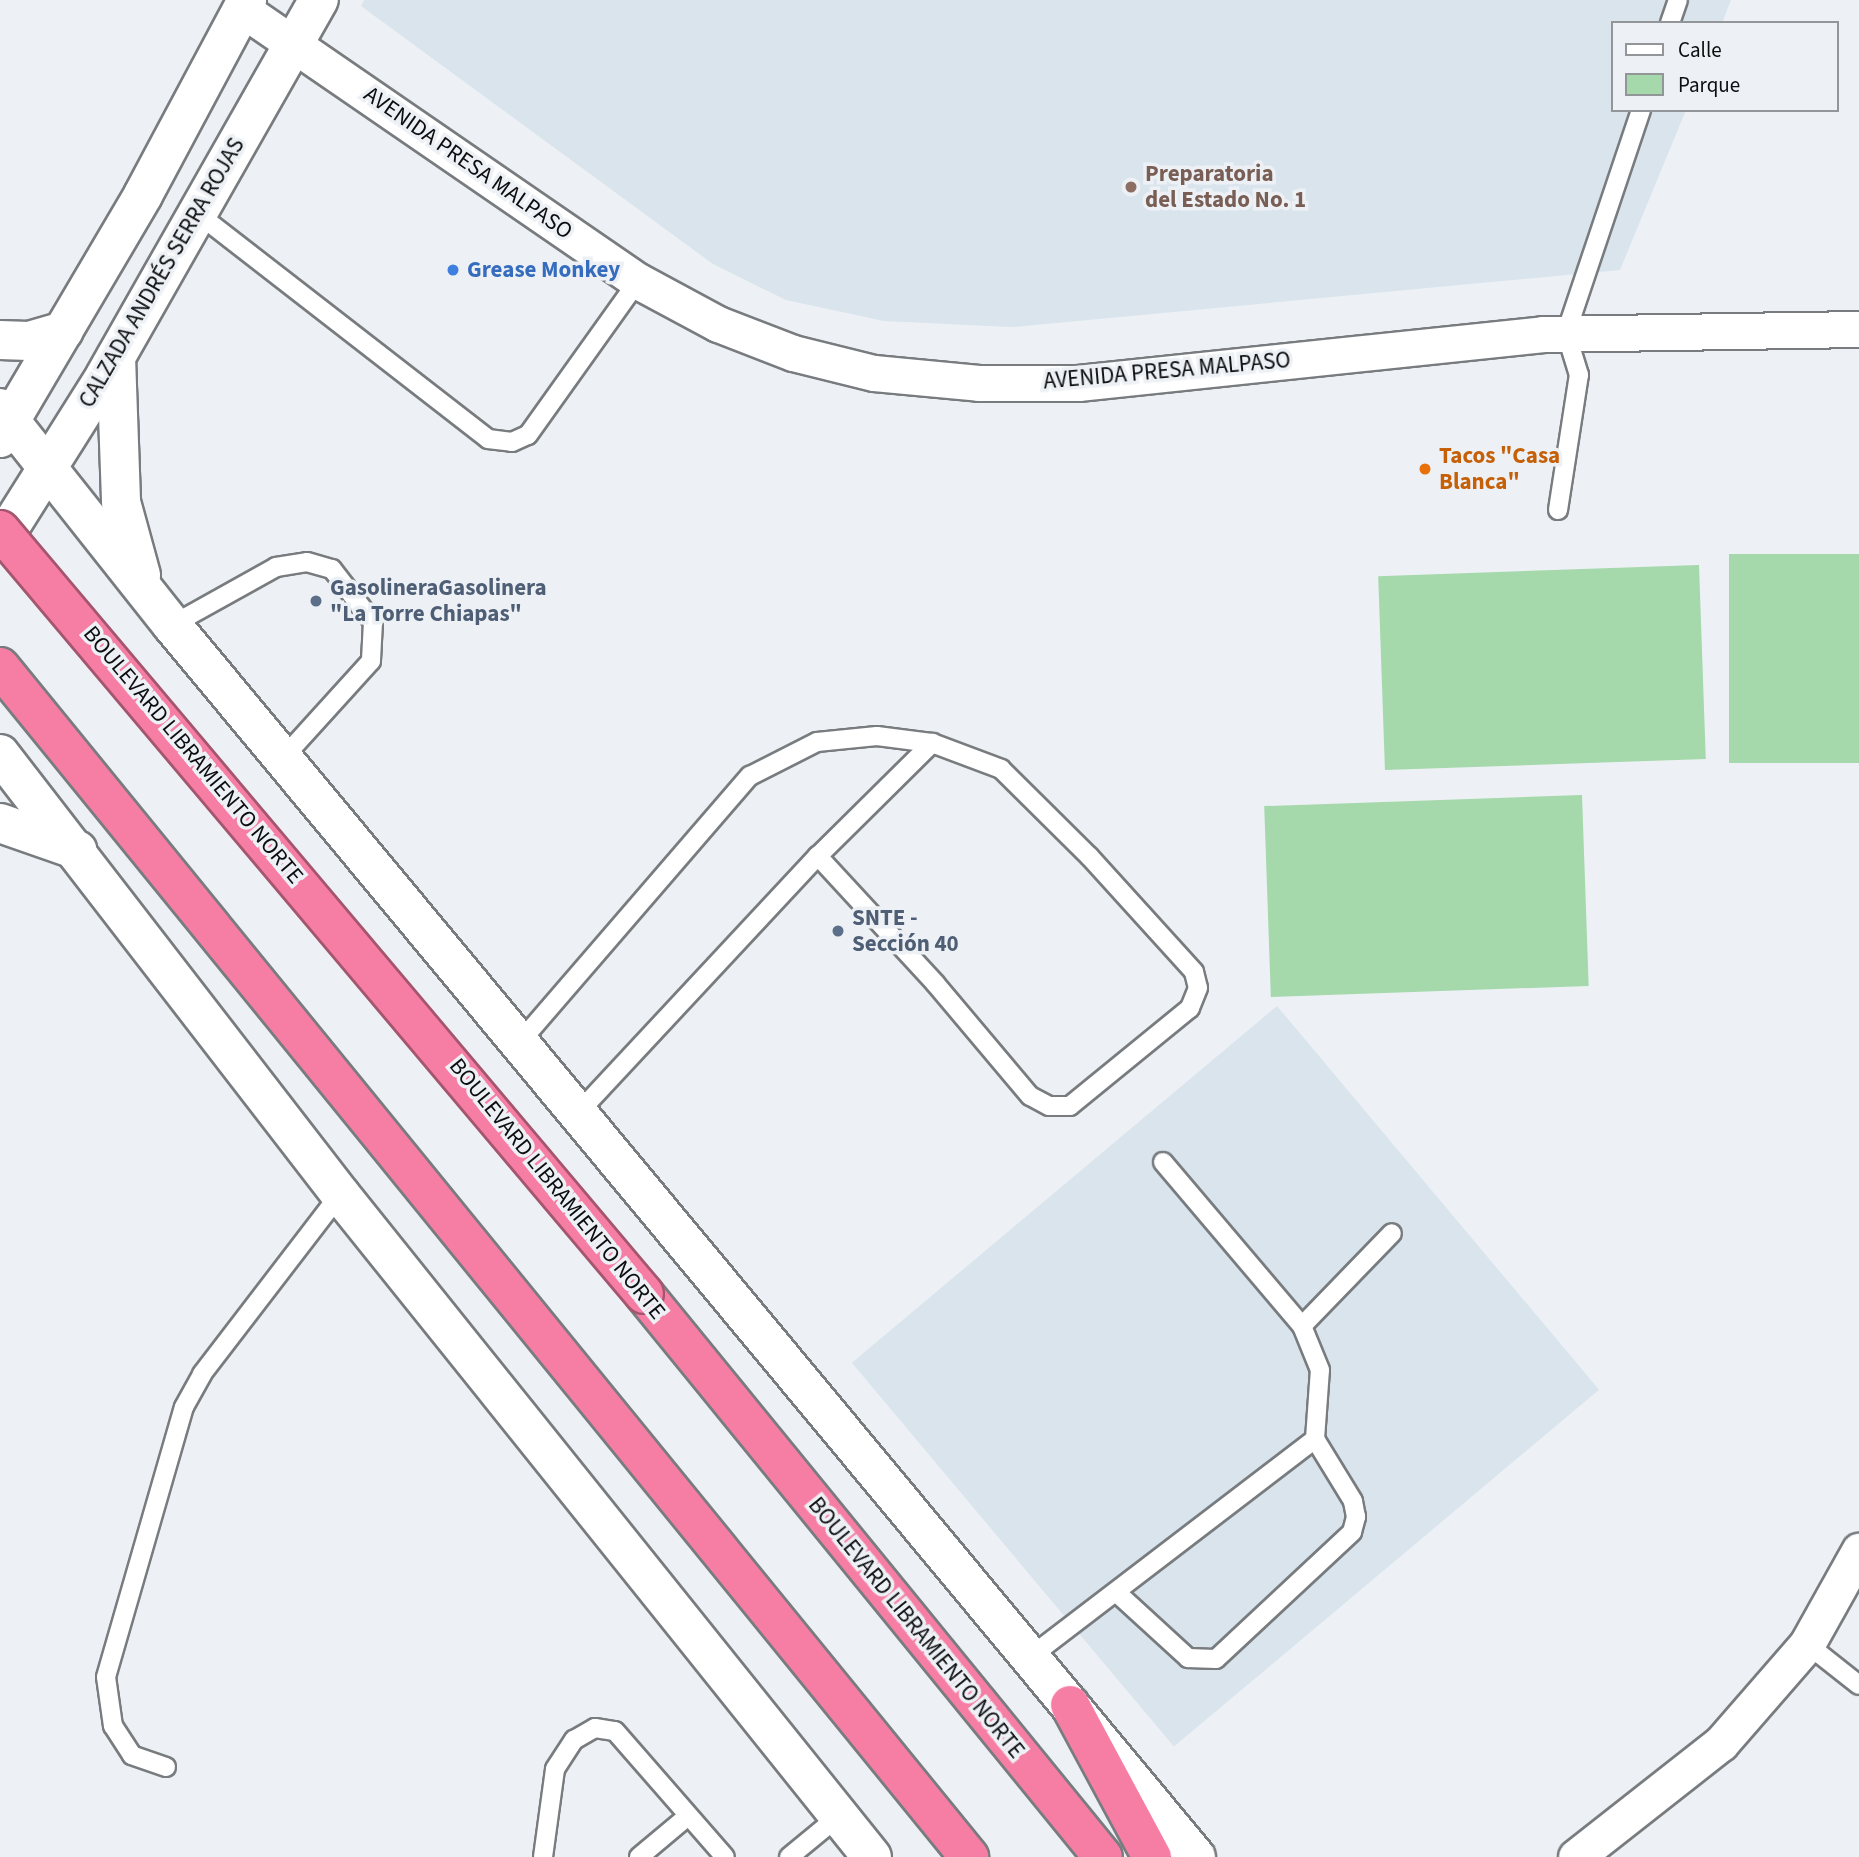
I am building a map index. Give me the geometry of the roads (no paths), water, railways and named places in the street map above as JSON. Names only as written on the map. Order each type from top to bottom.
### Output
[{"type":"highway","name":"BOULEVARD LIBRAMIENTO NORTE","points":[[0,530],[644,1294],[1103,1857]]},
{"type":"highway","points":[[0,667],[561,1362],[968,1857]]},
{"type":"highway","points":[[1070,1705],[1152,1857]]},
{"type":"street","name":"CALZADA ANDRÉS SERRA ROJAS","points":[[0,543],[116,357],[319,0]]},
{"type":"street","name":"AVENIDA PRESA MALPASO","points":[[245,5],[295,43],[638,281],[718,324],[793,353],[874,373],[979,383],[1078,383],[1566,334],[1859,328]]},
{"type":"street","points":[[245,5],[64,331],[4,422],[1196,1857]]},
{"type":"street","points":[[0,340],[29,341],[64,331]]},
{"type":"street","points":[[116,357],[121,502],[131,550],[160,611]]},
{"type":"street","points":[[0,754],[77,850],[340,1194],[872,1857]]},
{"type":"street","points":[[0,822],[77,850]]},
{"type":"street","points":[[1576,1857],[1721,1743],[1807,1644],[1859,1551]]},
{"type":"lane","points":[[1671,21],[1678,0]]},
{"type":"lane","points":[[1558,510],[1578,374],[1566,334],[1640,112]]},
{"type":"lane","points":[[197,213],[488,439],[512,442],[528,435],[638,281]]},
{"type":"lane","points":[[160,611],[276,567],[307,562],[332,569],[373,622],[371,661],[283,758]]},
{"type":"lane","points":[[520,1042],[750,776],[817,742],[877,736],[932,743],[1001,769],[1089,856],[1194,972],[1198,988],[1190,1008],[1070,1106],[1049,1106],[1030,1096],[935,983],[818,856]]},
{"type":"lane","points":[[578,1114],[818,856],[932,743]]},
{"type":"lane","points":[[1116,1592],[1188,1658],[1205,1662],[1216,1659],[1352,1532],[1356,1517],[1353,1501],[1315,1438],[1320,1370],[1302,1326],[1163,1162]]},
{"type":"lane","points":[[166,1767],[132,1755],[113,1726],[106,1677],[184,1407],[202,1374],[340,1194]]},
{"type":"lane","points":[[1302,1326],[1392,1233]]},
{"type":"lane","points":[[1030,1657],[1315,1438]]},
{"type":"lane","points":[[1807,1644],[1859,1685]]},
{"type":"lane","points":[[543,1857],[555,1769],[573,1740],[596,1728],[615,1731],[725,1857]]},
{"type":"lane","points":[[639,1857],[688,1816]]},
{"type":"lane","points":[[789,1857],[839,1816]]},
{"type":"place","name":"Preparatoria del Estado No. 1","points":[[1131,187]]},
{"type":"place","name":"Grease Monkey","points":[[453,270]]},
{"type":"place","name":"Tacos \"Casa Blanca\"","points":[[1425,469]]},
{"type":"place","name":"GasolineraGasolinera \"La Torre Chiapas\"","points":[[316,601]]},
{"type":"place","name":"SNTE - Sección 40","points":[[838,931]]}]
